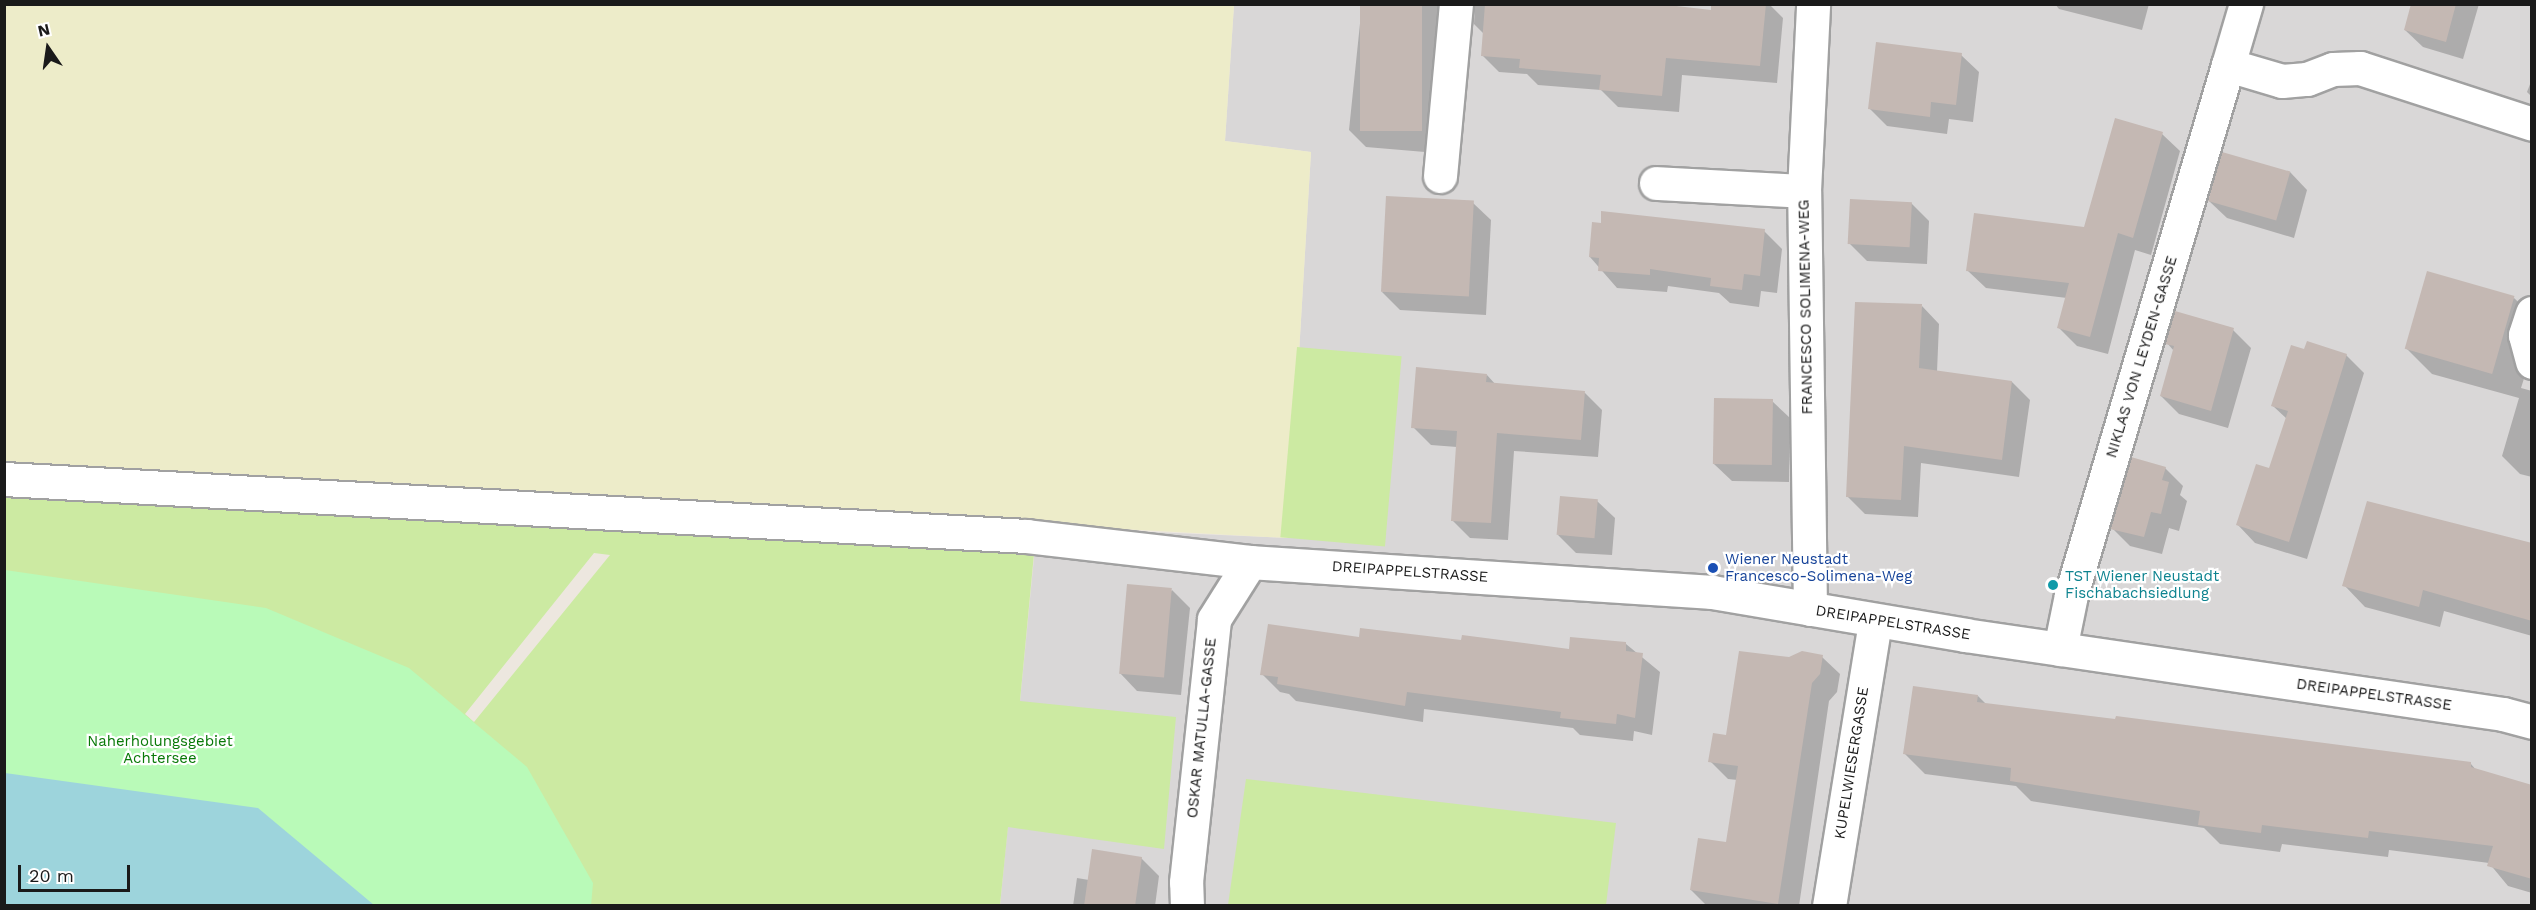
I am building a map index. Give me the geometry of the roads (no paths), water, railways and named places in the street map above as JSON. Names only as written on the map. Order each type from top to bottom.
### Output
[{"type":"street","points":[[1440,176],[1456,4]]},
{"type":"street","name":"FRANCESCO SOLIMENA-WEG","points":[[1810,609],[1804,191],[1813,4]]},
{"type":"street","name":"NIKLAS VON LEYDEN-GASSE","points":[[2060,649],[2071,595],[2246,4]]},
{"type":"street","points":[[2228,65],[2282,81],[2307,79],[2333,69],[2360,68],[2532,124]]},
{"type":"street","points":[[1656,183],[1804,191]]},
{"type":"street","points":[[2532,313],[2525,335],[2532,362]]},
{"type":"street","name":"DREIPAPPELSTRASSE","points":[[4,479],[1026,536],[1250,562],[1712,592],[1875,621],[2503,714],[2532,722]]},
{"type":"street","name":"OSKAR MATULLA-GASSE","points":[[1187,906],[1186,882],[1214,619],[1250,562]]},
{"type":"street","name":"KUPELWIESERGASSE","points":[[1829,906],[1875,621]]},
{"type":"water","points":[[5,773],[258,808],[374,905],[5,905]]},
{"type":"place","name":"Wiener Neustadt Francesco-Solimena-Weg","points":[[1713,568]]},
{"type":"place","name":"TST Wiener Neustadt Fischabachsiedlung","points":[[2053,585]]},
{"type":"park label","name":"Naherholungsgebiet Achtersee","points":[[160,750]]}]
